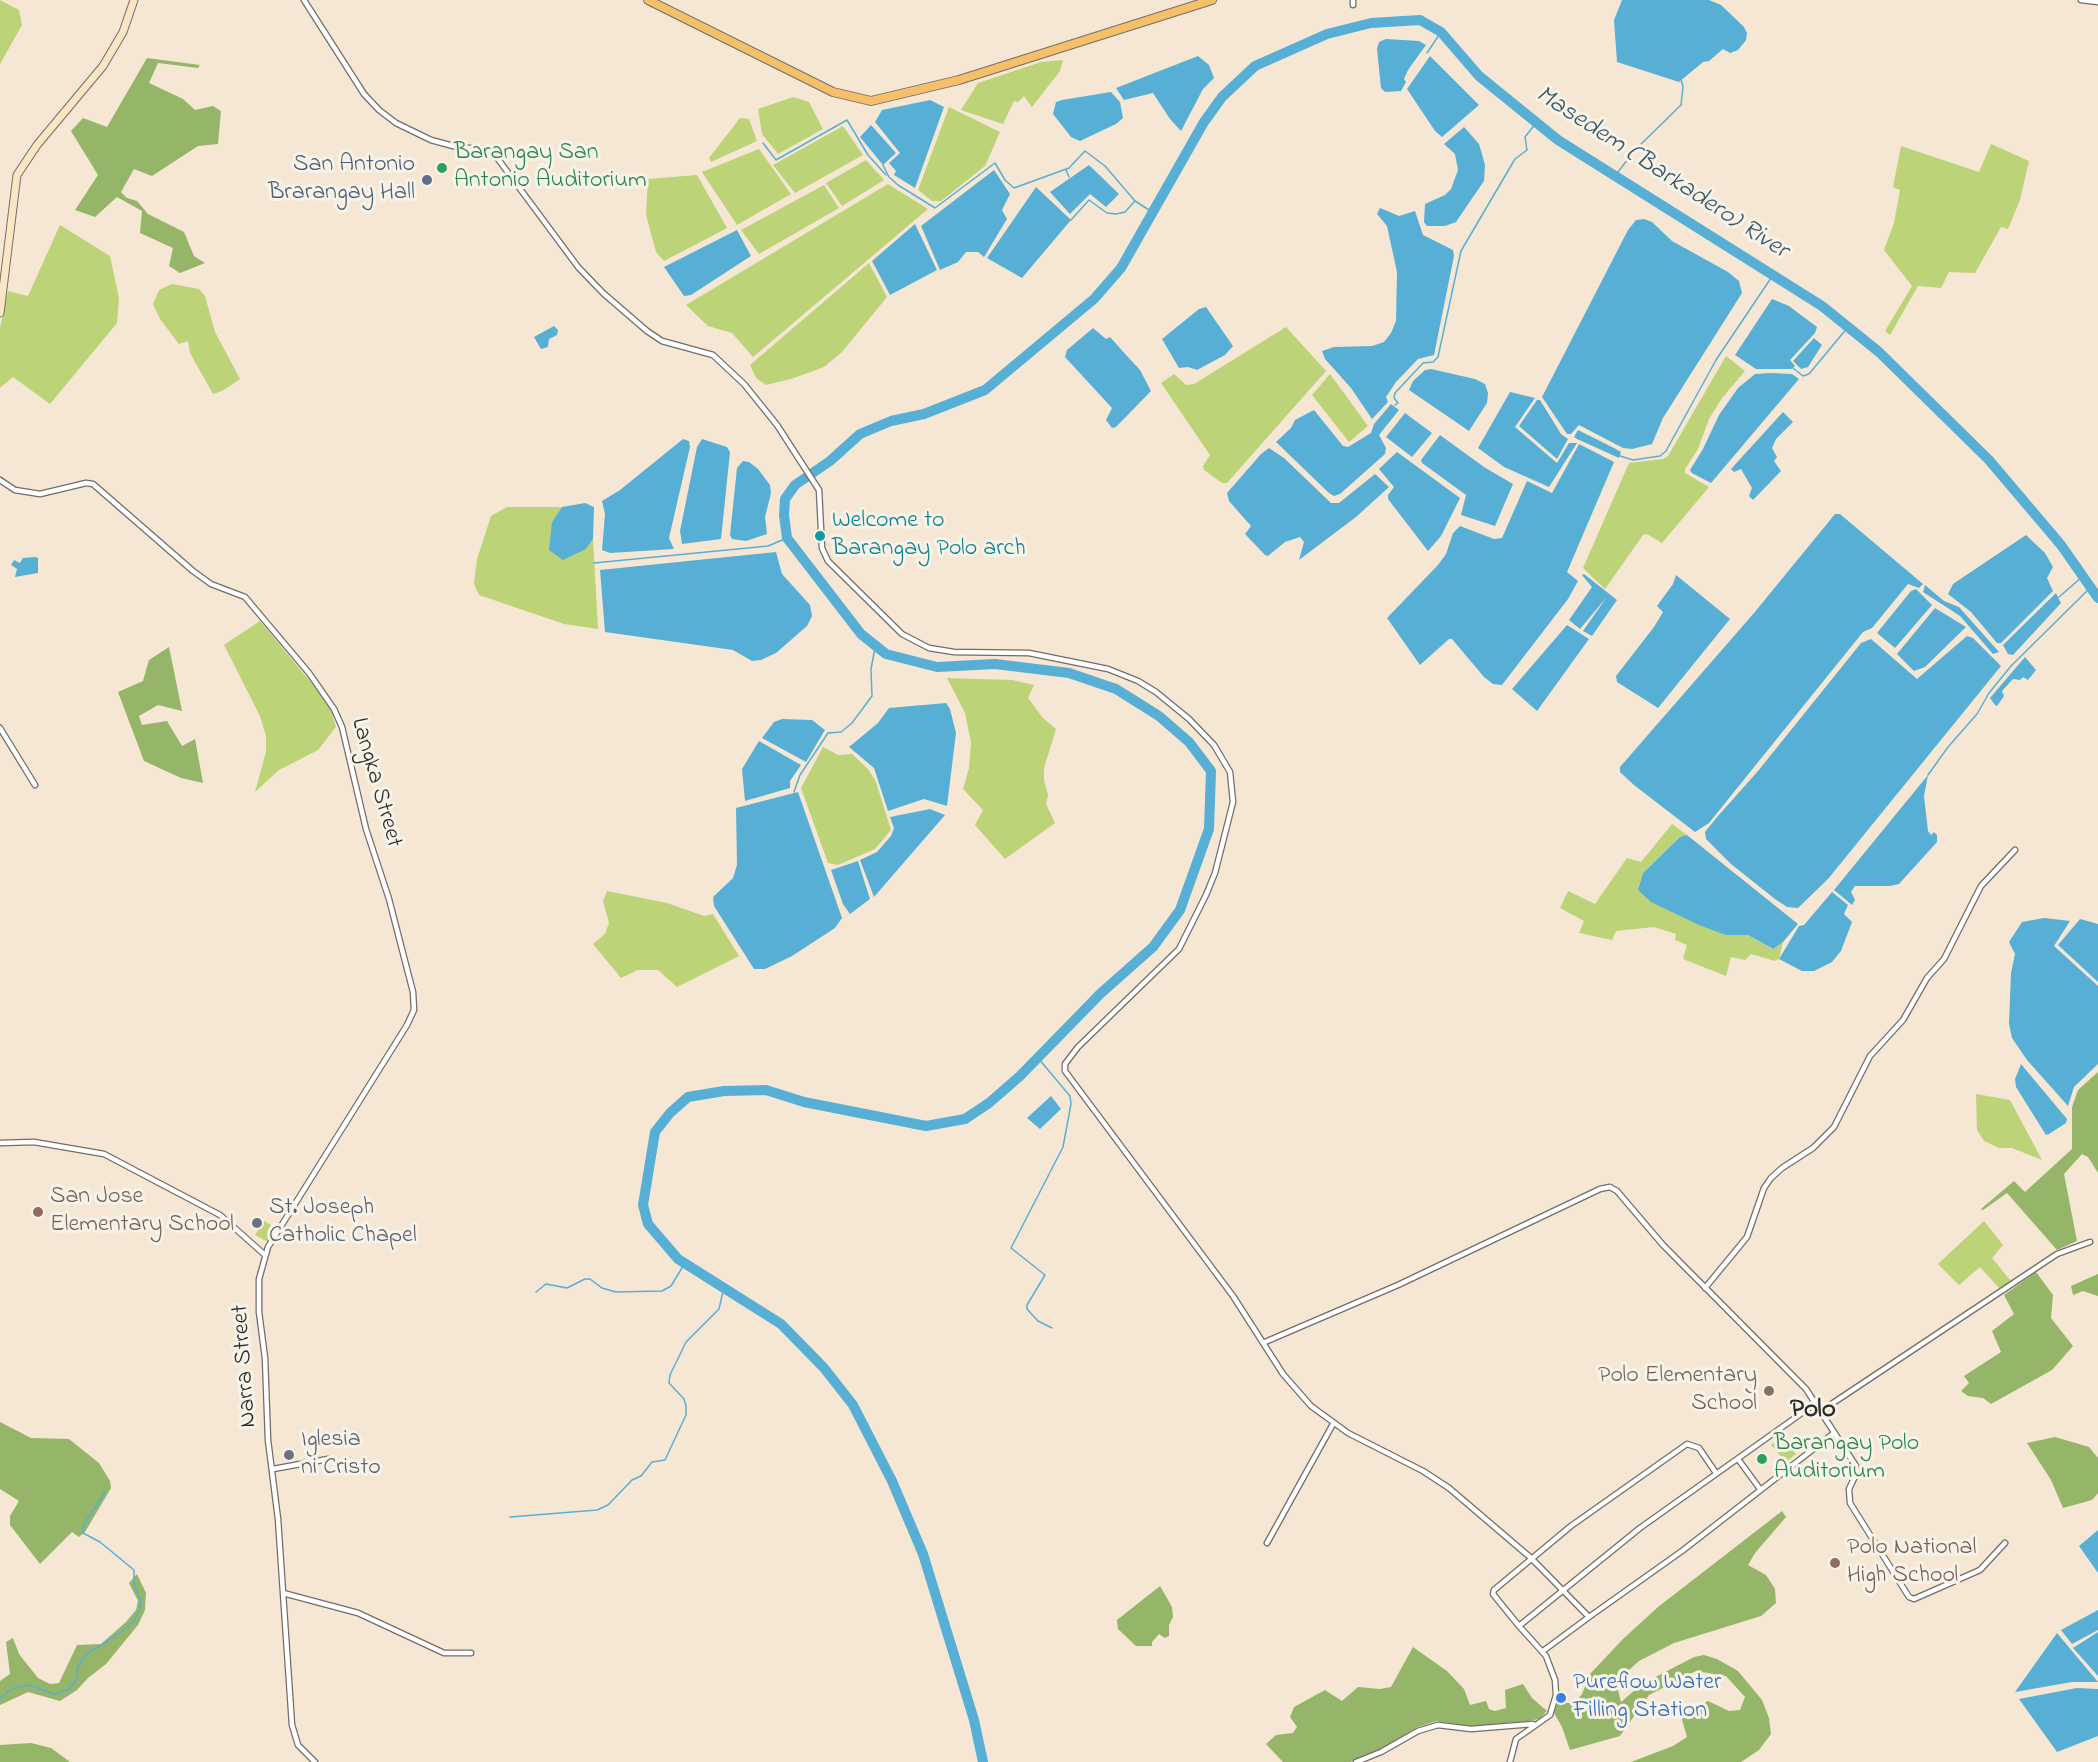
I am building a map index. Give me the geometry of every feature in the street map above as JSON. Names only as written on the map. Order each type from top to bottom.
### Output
[{"type":"main road","points":[[648,0],[833,92],[871,101],[958,81],[1212,0]]},
{"type":"street","points":[[0,313],[17,175],[32,151],[103,66],[123,32],[134,0]]},
{"type":"street","points":[[304,0],[364,94],[379,110],[396,123],[439,143],[482,148],[495,155],[551,232],[591,281],[647,332],[662,341],[713,355],[723,362],[763,406],[819,489],[822,549],[828,561],[891,625],[912,641],[954,652],[1029,653],[1108,669],[1138,681],[1168,701],[1202,732],[1223,758],[1233,789],[1231,817],[1215,873],[1188,934],[1165,964],[1078,1047],[1065,1064],[1065,1071],[1157,1192],[1265,1342],[1283,1374],[1297,1391],[1333,1424],[1423,1471],[1449,1488],[1531,1558],[1589,1617]]},
{"type":"street","points":[[2081,0],[2098,2]]},
{"type":"street","name":"Langka Street","points":[[0,480],[15,490],[40,494],[86,483],[93,484],[198,575],[211,584],[240,594],[251,603],[321,689],[342,727],[366,829],[393,914],[413,992],[414,1010],[265,1254]]},
{"type":"street","points":[[0,728],[35,785]]},
{"type":"street","points":[[1705,1287],[1746,1237],[1767,1182],[1782,1168],[1814,1148],[1834,1127],[1870,1056],[1903,1020],[1927,978],[1944,958],[1981,886],[2015,850]]},
{"type":"street","points":[[0,1143],[34,1142],[104,1154],[220,1215],[265,1254]]},
{"type":"street","points":[[1265,1342],[1398,1285],[1606,1187],[1617,1191],[1663,1245],[1785,1366],[1816,1403],[1856,1466],[1857,1472],[1848,1494],[1850,1503],[1909,1597],[1914,1599],[1980,1570],[2006,1543]]},
{"type":"street","points":[[1821,1411],[2057,1254],[2090,1242]]},
{"type":"street","name":"Narra Street","points":[[265,1254],[260,1279],[259,1312],[265,1358],[268,1440],[273,1469],[292,1725],[298,1745],[315,1762]]},
{"type":"street","points":[[1519,1626],[1640,1528],[1816,1403]]},
{"type":"street","points":[[1267,1543],[1333,1424]]},
{"type":"street","points":[[1543,1651],[1682,1551],[1834,1433]]},
{"type":"street","points":[[1510,1762],[1516,1739],[1550,1714],[1556,1695],[1555,1680],[1543,1651],[1519,1626],[1493,1592],[1571,1526],[1687,1444],[1699,1448],[1716,1473]]},
{"type":"street","points":[[273,1469],[328,1459]]},
{"type":"street","points":[[1738,1459],[1760,1489]]},
{"type":"street","points":[[283,1593],[358,1613],[444,1653],[471,1653]]},
{"type":"street","points":[[1356,1762],[1381,1752],[1418,1731],[1438,1725],[1471,1728],[1536,1724]]},
{"type":"green space","points":[[0,0],[19,10],[22,25],[0,64]]},
{"type":"green space","points":[[147,58],[200,65],[198,68],[158,63],[149,83],[183,99],[195,110],[213,106],[221,111],[218,144],[198,146],[152,176],[134,169],[121,192],[127,198],[137,201],[148,214],[184,232],[194,256],[205,263],[180,273],[169,266],[173,248],[140,233],[142,211],[117,197],[95,217],[75,210],[98,175],[71,131],[83,118],[107,127]]},
{"type":"green space","points":[[1063,60],[1060,71],[1032,107],[1024,96],[1018,102],[1014,101],[1003,124],[961,110],[978,83],[1041,62]]},
{"type":"green space","points":[[793,97],[809,102],[823,129],[778,154],[762,134],[758,109]]},
{"type":"green space","points":[[949,107],[1000,132],[985,166],[941,201],[932,201],[918,190]]},
{"type":"green space","points":[[740,118],[749,119],[757,141],[711,162],[709,158]]},
{"type":"green space","points":[[843,126],[863,155],[795,193],[773,165]]},
{"type":"green space","points":[[1991,144],[2029,161],[2020,200],[2008,229],[2001,227],[1975,273],[1949,272],[1941,288],[1918,286],[1890,335],[1885,331],[1912,286],[1884,250],[1894,223],[1900,190],[1893,187],[1901,146],[1979,172]]},
{"type":"green space","points":[[759,149],[791,194],[737,225],[702,172]]},
{"type":"green space","points":[[866,160],[884,180],[842,206],[826,183]]},
{"type":"green space","points":[[697,175],[727,228],[664,261],[656,252],[646,215],[648,179]]},
{"type":"green space","points":[[888,184],[928,209],[753,357],[732,333],[708,326],[686,305]]},
{"type":"green space","points":[[824,185],[839,208],[759,254],[741,230]]},
{"type":"green space","points":[[60,225],[110,256],[119,298],[117,323],[50,404],[13,377],[0,388],[0,328],[8,291],[28,296]]},
{"type":"green space","points":[[869,263],[887,297],[842,352],[824,367],[791,379],[766,385],[756,378],[750,365]]},
{"type":"green space","points":[[172,284],[199,289],[205,296],[215,332],[240,379],[222,391],[213,394],[190,353],[188,341],[179,344],[160,319],[153,304],[159,290]]},
{"type":"green space","points":[[1286,327],[1326,371],[1227,483],[1222,483],[1204,470],[1203,466],[1210,455],[1161,383],[1174,374],[1186,385],[1194,384]]},
{"type":"green space","points":[[1726,356],[1745,371],[1722,398],[1709,419],[1698,449],[1685,469],[1685,473],[1709,487],[1662,543],[1647,534],[1643,535],[1605,589],[1583,568],[1629,463],[1663,459],[1668,456]]},
{"type":"green space","points":[[1330,374],[1368,426],[1349,442],[1312,395]]},
{"type":"green space","points":[[507,507],[562,507],[552,522],[586,549],[593,539],[598,629],[564,624],[479,595],[474,584],[477,559],[491,516]]},
{"type":"green space","points":[[260,621],[314,686],[331,710],[336,727],[318,750],[279,770],[255,792],[266,752],[266,736],[260,716],[224,645]]},
{"type":"green space","points":[[169,647],[182,711],[158,705],[139,716],[142,725],[167,721],[182,746],[195,739],[203,783],[181,778],[144,761],[118,692],[143,681],[149,660]]},
{"type":"green space","points":[[947,678],[1012,680],[1034,685],[1028,698],[1043,718],[1056,729],[1044,768],[1048,795],[1046,804],[1055,823],[1005,859],[975,825],[983,810],[963,789],[969,768],[971,742],[965,713]]},
{"type":"green space","points":[[823,747],[838,755],[852,754],[868,769],[876,782],[891,830],[875,849],[838,865],[828,863],[801,788]]},
{"type":"green space","points":[[1672,824],[1687,835],[1680,837],[1643,873],[1638,890],[1726,935],[1748,935],[1772,949],[1783,942],[1779,959],[1775,961],[1751,954],[1745,960],[1731,957],[1726,976],[1683,959],[1687,945],[1675,940],[1676,934],[1654,927],[1616,931],[1612,940],[1579,933],[1584,921],[1560,908],[1568,891],[1595,904],[1627,858],[1641,862]]},
{"type":"green space","points":[[607,891],[667,903],[704,916],[713,914],[739,956],[677,987],[658,970],[638,970],[621,978],[593,944],[605,934],[609,923],[603,901]]},
{"type":"green space","points":[[2098,1072],[2098,1173],[2088,1157],[2082,1154],[2064,1174],[2077,1241],[2057,1250],[2007,1193],[1983,1210],[1981,1209],[2014,1181],[2025,1192],[2072,1149],[2072,1107],[2078,1090]]},
{"type":"green space","points":[[1976,1094],[2010,1100],[2042,1160],[2012,1148],[1999,1148],[1984,1141],[1977,1130]]},
{"type":"green space","points":[[264,1221],[276,1228],[268,1242],[255,1235]]},
{"type":"green space","points":[[1984,1221],[2003,1245],[1992,1258],[2011,1281],[2000,1289],[1980,1267],[1959,1285],[1938,1264]]},
{"type":"green space","points":[[2036,1272],[2053,1295],[2051,1318],[2073,1346],[2052,1370],[1991,1404],[1983,1398],[1968,1396],[1961,1391],[1969,1383],[1964,1376],[2001,1352],[1992,1331],[2014,1314],[2004,1295]]},
{"type":"green space","points":[[2098,1274],[2098,1296],[2083,1291],[2073,1295],[2071,1286]]},
{"type":"green space","points":[[0,1422],[31,1438],[69,1439],[99,1463],[110,1481],[111,1488],[85,1532],[79,1537],[72,1532],[40,1564],[10,1525],[10,1516],[19,1501],[0,1489]]},
{"type":"green space","points":[[1781,1436],[1796,1454],[1786,1462],[1771,1445]]},
{"type":"green space","points":[[2055,1437],[2089,1447],[2098,1458],[2098,1493],[2092,1500],[2063,1508],[2051,1480],[2027,1443]]},
{"type":"green space","points":[[1782,1511],[1786,1517],[1755,1553],[1748,1565],[1766,1575],[1775,1589],[1776,1603],[1761,1616],[1674,1643],[1639,1661],[1616,1682],[1621,1702],[1642,1684],[1694,1657],[1704,1655],[1717,1659],[1738,1671],[1762,1700],[1769,1718],[1771,1734],[1759,1750],[1741,1762],[1631,1762],[1673,1746],[1687,1737],[1681,1716],[1708,1701],[1729,1711],[1740,1710],[1745,1697],[1726,1676],[1696,1671],[1649,1695],[1620,1736],[1570,1750],[1554,1713],[1557,1703],[1575,1703],[1582,1694],[1590,1674],[1623,1639],[1658,1607]]},
{"type":"green space","points":[[137,1574],[146,1593],[145,1610],[138,1625],[106,1664],[77,1690],[60,1701],[28,1692],[0,1705],[0,1681],[10,1674],[6,1642],[13,1638],[19,1654],[38,1678],[50,1684],[59,1683],[77,1645],[101,1644],[136,1610],[138,1601],[129,1583]]},
{"type":"green space","points":[[1160,1586],[1172,1607],[1173,1617],[1169,1625],[1169,1636],[1165,1638],[1159,1634],[1152,1642],[1152,1646],[1136,1646],[1118,1629],[1117,1620]]},
{"type":"green space","points":[[1413,1647],[1447,1671],[1464,1689],[1470,1705],[1486,1701],[1489,1709],[1495,1711],[1506,1708],[1505,1690],[1523,1684],[1532,1698],[1547,1711],[1539,1719],[1528,1721],[1470,1726],[1437,1721],[1418,1727],[1376,1752],[1350,1762],[1283,1762],[1266,1744],[1276,1735],[1293,1733],[1297,1727],[1290,1717],[1294,1707],[1325,1690],[1342,1701],[1358,1687],[1380,1689],[1391,1687]]},
{"type":"green space","points":[[31,1743],[51,1748],[70,1762],[0,1762],[0,1745]]},
{"type":"water","points":[[1622,0],[1709,0],[1721,5],[1744,27],[1747,33],[1746,40],[1738,50],[1730,53],[1723,49],[1679,82],[1617,62],[1614,20]]},
{"type":"water","points":[[1386,39],[1419,41],[1426,45],[1408,70],[1404,79],[1406,82],[1401,91],[1385,92],[1381,88],[1377,49],[1379,42]]},
{"type":"water","points":[[1198,56],[1209,65],[1214,78],[1203,89],[1181,131],[1153,93],[1124,100],[1116,88]]},
{"type":"water","points":[[1430,56],[1479,105],[1442,137],[1435,131],[1407,89]]},
{"type":"water","points":[[1111,92],[1120,102],[1123,118],[1116,124],[1080,141],[1071,137],[1053,114],[1056,102]]},
{"type":"water","points":[[930,100],[944,107],[915,188],[894,175],[896,171],[889,163],[900,153],[875,122],[882,110]]},
{"type":"water","points":[[871,125],[896,153],[883,165],[860,137]]},
{"type":"water","points":[[1464,127],[1479,144],[1485,165],[1484,181],[1456,222],[1445,226],[1427,226],[1424,222],[1425,204],[1445,195],[1451,189],[1458,170],[1455,154],[1444,144]]},
{"type":"water","points":[[1089,165],[1119,194],[1106,207],[1090,194],[1070,214],[1050,192]]},
{"type":"water","points":[[994,170],[1010,194],[1002,210],[1007,219],[984,257],[978,252],[966,252],[958,262],[940,270],[921,226]]},
{"type":"water","points":[[1036,187],[1071,220],[1022,278],[987,258]]},
{"type":"water","points":[[1380,208],[1399,216],[1415,211],[1423,235],[1453,250],[1454,256],[1434,355],[1418,359],[1396,382],[1386,397],[1388,402],[1372,419],[1351,388],[1325,359],[1322,351],[1334,347],[1372,346],[1384,342],[1396,321],[1397,272],[1387,226],[1377,214]]},
{"type":"water","points":[[1644,219],[1652,222],[1672,241],[1728,272],[1739,281],[1742,293],[1663,418],[1652,444],[1632,449],[1623,448],[1579,425],[1571,434],[1567,434],[1542,397],[1628,230],[1636,220]]},
{"type":"water","points":[[915,224],[937,270],[890,295],[872,261]]},
{"type":"water","points":[[737,230],[751,256],[691,295],[684,296],[664,267]]},
{"type":"water","points":[[1772,299],[1789,306],[1817,327],[1815,333],[1790,360],[1795,366],[1792,369],[1756,369],[1735,355]]},
{"type":"water","points":[[1206,307],[1233,346],[1225,355],[1197,370],[1188,367],[1179,368],[1162,339],[1199,309]]},
{"type":"water","points":[[554,326],[558,330],[557,335],[549,339],[548,347],[541,349],[534,337]]},
{"type":"water","points":[[1093,328],[1106,339],[1110,337],[1140,370],[1151,391],[1116,427],[1112,428],[1106,420],[1112,408],[1065,357],[1067,350]]},
{"type":"water","points":[[1814,338],[1822,345],[1808,367],[1801,369],[1793,361]]},
{"type":"water","points":[[1431,369],[1475,379],[1485,384],[1488,393],[1487,403],[1469,431],[1409,390],[1413,381],[1425,370]]},
{"type":"water","points":[[1755,374],[1792,374],[1799,379],[1711,483],[1692,473],[1690,470],[1719,415],[1738,388]]},
{"type":"water","points":[[1510,392],[1535,398],[1515,427],[1557,463],[1569,443],[1577,443],[1549,487],[1504,467],[1478,448]]},
{"type":"water","points":[[1537,400],[1540,400],[1561,434],[1568,439],[1557,459],[1519,426]]},
{"type":"water","points":[[1391,404],[1399,410],[1379,435],[1386,448],[1385,454],[1340,494],[1334,496],[1276,442],[1291,428],[1295,420],[1314,410],[1343,446],[1348,447],[1371,433],[1374,424]]},
{"type":"water","points":[[1783,412],[1793,422],[1776,439],[1772,448],[1777,457],[1774,461],[1781,471],[1753,500],[1749,496],[1752,488],[1741,469],[1734,472],[1731,469]]},
{"type":"water","points":[[1405,413],[1432,433],[1412,457],[1386,437]]},
{"type":"water","points":[[1578,430],[1621,452],[1619,458],[1574,437]]},
{"type":"water","points":[[1440,435],[1484,467],[1513,484],[1495,526],[1461,515],[1466,495],[1422,463],[1421,460]]},
{"type":"water","points":[[683,439],[689,441],[690,447],[669,538],[674,549],[610,553],[602,550],[605,514],[602,501],[620,490]]},
{"type":"water","points":[[702,439],[727,447],[730,452],[721,539],[682,544],[680,531],[697,447]]},
{"type":"water","points":[[1579,444],[1614,462],[1567,572],[1578,581],[1568,599],[1502,685],[1493,684],[1484,677],[1452,639],[1449,639],[1420,665],[1387,618],[1438,565],[1446,554],[1453,533],[1460,526],[1494,539],[1502,538],[1527,481],[1552,493]]},
{"type":"water","points":[[1269,448],[1284,458],[1331,503],[1339,503],[1375,474],[1389,487],[1356,517],[1299,560],[1304,542],[1300,537],[1285,542],[1268,556],[1245,534],[1251,526],[1229,501],[1227,493]]},
{"type":"water","points":[[1397,452],[1460,498],[1441,536],[1428,551],[1388,499],[1394,487],[1379,469]]},
{"type":"water","points":[[743,461],[749,462],[758,469],[770,485],[771,493],[765,517],[767,534],[746,541],[732,539],[730,535],[737,468]]},
{"type":"water","points":[[585,503],[594,507],[593,539],[586,549],[563,560],[549,550],[552,522],[562,507]]},
{"type":"water","points":[[1835,514],[1840,514],[1923,584],[1919,588],[1908,584],[1872,628],[1863,632],[1709,823],[1695,832],[1634,785],[1620,772],[1620,767],[1754,613]]},
{"type":"water","points":[[2026,535],[2045,553],[2053,567],[2047,578],[2053,591],[2001,643],[1997,643],[1971,612],[1948,594],[1953,584]]},
{"type":"water","points":[[776,552],[782,574],[810,605],[812,616],[807,626],[776,653],[761,660],[752,661],[733,650],[605,632],[600,570]]},
{"type":"water","points":[[23,558],[38,558],[38,573],[15,577],[17,569],[11,565],[14,560],[20,563]]},
{"type":"water","points":[[1584,574],[1617,600],[1592,636],[1583,631],[1606,598],[1580,629],[1569,620],[1592,587],[1582,575]]},
{"type":"water","points":[[1676,575],[1730,619],[1658,708],[1617,682],[1616,676],[1663,612],[1657,606],[1673,584]]},
{"type":"water","points":[[1925,585],[1944,601],[1959,607],[1999,652],[1993,654],[1960,616],[1923,592]]},
{"type":"water","points":[[1916,589],[1932,605],[1895,648],[1877,633],[1911,591]]},
{"type":"water","points":[[2056,593],[2061,603],[2013,655],[2008,654],[2003,645]]},
{"type":"water","points":[[1935,608],[1966,627],[1925,667],[1914,671],[1897,654]]},
{"type":"water","points":[[1567,625],[1589,639],[1537,711],[1512,689]]},
{"type":"water","points":[[1967,636],[1973,638],[2001,666],[1828,879],[1798,908],[1787,907],[1775,899],[1731,864],[1706,839],[1705,832],[1758,771],[1861,643],[1871,639],[1917,679]]},
{"type":"water","points":[[2025,657],[2036,670],[2028,680],[2023,677],[2020,680],[2013,679],[2002,691],[2004,696],[1997,706],[1995,705],[1990,698]]},
{"type":"water","points":[[946,703],[950,709],[956,733],[947,806],[924,799],[888,811],[874,768],[849,747],[878,723],[889,708]]},
{"type":"water","points":[[782,719],[812,720],[825,730],[806,762],[762,738],[774,722]]},
{"type":"water","points":[[759,741],[801,765],[790,781],[790,788],[745,801],[742,769]]},
{"type":"water","points":[[1928,775],[1924,796],[1928,831],[1931,835],[1934,832],[1937,835],[1937,842],[1899,884],[1855,886],[1851,892],[1855,900],[1852,905],[1834,890]]},
{"type":"water","points":[[798,792],[842,918],[835,928],[792,956],[765,969],[754,969],[714,906],[713,897],[733,878],[737,865],[736,808]]},
{"type":"water","points":[[930,809],[945,815],[874,897],[860,860],[877,852],[891,836],[894,828],[890,817]]},
{"type":"water","points":[[1687,835],[1798,924],[1783,942],[1773,949],[1748,935],[1726,935],[1651,902],[1638,890],[1643,873],[1680,837]]},
{"type":"water","points":[[858,861],[870,899],[850,914],[843,904],[831,870]]},
{"type":"water","points":[[1832,892],[1848,905],[1844,914],[1852,922],[1841,951],[1832,962],[1814,971],[1802,971],[1779,959],[1799,926],[1804,925]]},
{"type":"water","points":[[2044,918],[2070,921],[2054,946],[2098,986],[2098,1064],[2074,1087],[2068,1106],[2027,1060],[2012,1038],[2009,1024],[2011,973],[2015,954],[2009,942],[2022,922]]},
{"type":"water","points":[[2080,919],[2098,924],[2098,982],[2058,945]]},
{"type":"water","points":[[2021,1064],[2067,1119],[2066,1123],[2049,1134],[2046,1135],[2016,1087],[2015,1079]]},
{"type":"water","points":[[1051,1096],[1061,1109],[1040,1129],[1027,1118]]},
{"type":"water","points":[[2098,1530],[2098,1573],[2079,1546]]},
{"type":"water","points":[[2098,1610],[2098,1630],[2072,1644],[2061,1630]]},
{"type":"water","points":[[2098,1632],[2098,1676],[2073,1648]]},
{"type":"water","points":[[2057,1633],[2098,1682],[2072,1682],[2015,1692]]},
{"type":"water","points":[[2077,1688],[2098,1689],[2098,1736],[2057,1752],[2019,1699]]},
{"type":"waterway","name":"Masedem (Barkadero) River","points":[[983,1762],[974,1720],[923,1554],[892,1481],[853,1405],[824,1368],[781,1324],[678,1259],[648,1224],[643,1205],[655,1132],[670,1113],[688,1097],[724,1091],[766,1090],[804,1102],[926,1126],[965,1119],[989,1103],[1020,1076],[1100,994],[1153,947],[1180,910],[1209,829],[1211,771],[1189,742],[1159,716],[1116,689],[1069,673],[995,664],[937,667],[886,654],[861,634],[787,538],[784,515],[785,499],[795,485],[830,461],[860,434],[891,421],[924,414],[985,390],[1094,299],[1121,268],[1204,122],[1222,97],[1255,66],[1327,34],[1371,23],[1420,20],[1441,32],[1479,76],[1558,140],[1822,306],[1879,352],[1989,460],[2061,545],[2098,598]]},
{"type":"waterway","points":[[1427,53],[1441,32]]},
{"type":"waterway","points":[[1614,177],[1636,149],[1681,105],[1683,87],[1681,79]]},
{"type":"waterway","points":[[763,143],[776,160],[847,120],[868,155],[886,175]]},
{"type":"waterway","points":[[1395,405],[1398,403],[1394,398],[1395,393],[1423,363],[1433,362],[1438,357],[1461,251],[1515,159],[1527,150],[1525,137],[1536,123]]},
{"type":"waterway","points":[[883,165],[889,177],[898,185],[935,208],[995,163],[1005,180],[1014,188],[1069,168],[1085,151],[1105,166],[1135,201],[1152,212]]},
{"type":"waterway","points":[[1066,170],[1069,177]]},
{"type":"waterway","points":[[1071,220],[1089,200],[1107,213],[1116,214],[1125,212],[1134,202]]},
{"type":"waterway","points":[[1620,456],[1633,460],[1660,456],[1666,451],[1716,360],[1773,275]]},
{"type":"waterway","points":[[1793,368],[1803,376],[1809,374],[1848,327]]},
{"type":"waterway","points":[[594,563],[768,546],[787,538]]},
{"type":"waterway","points":[[2059,597],[2082,577]]},
{"type":"waterway","points":[[1928,775],[1948,747],[1977,714],[1989,693],[2011,666],[2090,588]]},
{"type":"waterway","points":[[794,792],[800,775],[828,733],[841,732],[852,723],[872,696],[871,669],[875,648]]},
{"type":"waterway","points":[[1038,1058],[1070,1096],[1071,1104],[1063,1147],[1011,1248],[1045,1275],[1027,1305],[1027,1309],[1038,1321],[1052,1328]]},
{"type":"waterway","points":[[536,1292],[546,1284],[567,1288],[585,1279],[590,1279],[602,1288],[616,1292],[662,1291],[671,1286],[685,1263]]},
{"type":"waterway","points":[[510,1517],[597,1510],[608,1505],[632,1480],[641,1476],[652,1462],[665,1460],[686,1415],[684,1399],[669,1383],[670,1375],[686,1342],[719,1309],[724,1287]]},
{"type":"waterway","points":[[0,1698],[14,1688],[29,1685],[55,1694],[70,1689],[77,1679],[78,1667],[85,1655],[117,1635],[134,1621],[140,1609],[141,1600],[134,1585],[134,1570],[100,1542],[83,1533],[83,1526],[105,1492]]},
{"type":"place","name":"Barangay San Antonio Auditorium","points":[[442,168]]},
{"type":"place","name":"San Antonio Brarangay Hall","points":[[427,180]]},
{"type":"place","name":"Welcome to Barangay Polo arch","points":[[820,536]]},
{"type":"place","name":"San Jose Elementary School","points":[[38,1212]]},
{"type":"place","name":"St. Joseph Catholic Chapel","points":[[257,1223]]},
{"type":"place","name":"Polo Elementary School","points":[[1769,1391]]},
{"type":"place","name":"Iglesia ni Cristo","points":[[289,1455]]},
{"type":"place","name":"Barangay Polo Auditorium","points":[[1762,1459]]},
{"type":"place","name":"Polo National High School","points":[[1835,1563]]},
{"type":"place","name":"Pureflow Water Filling Station","points":[[1561,1698]]},
{"type":"district","name":"Polo","points":[[1813,1412]]}]
